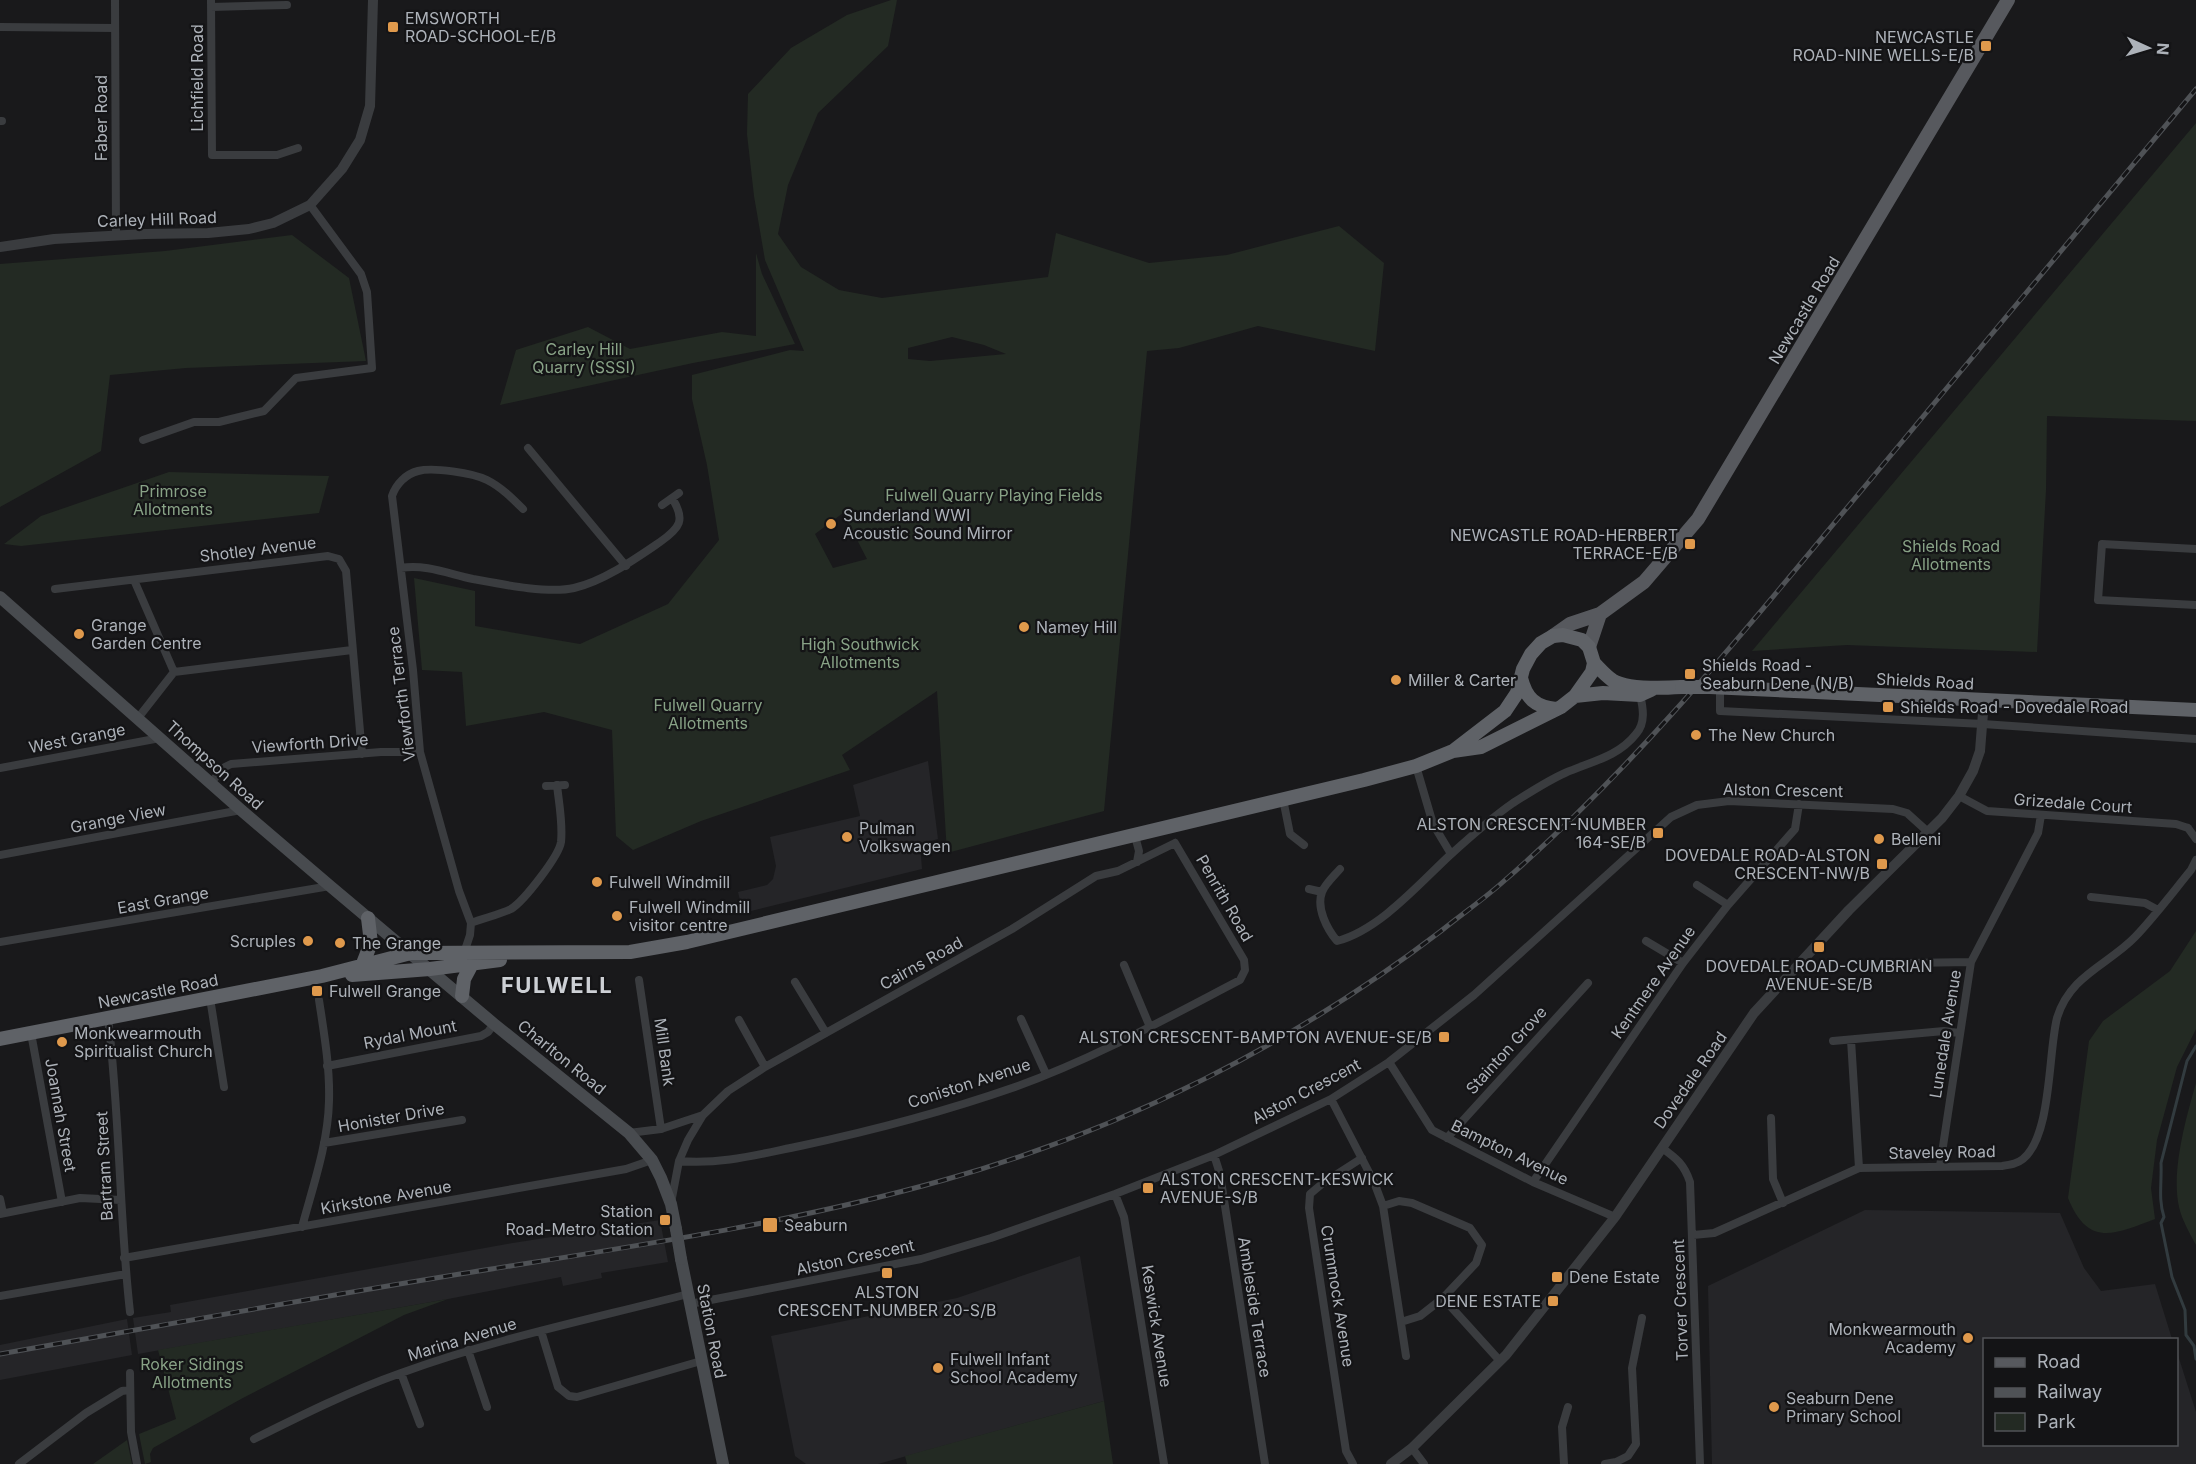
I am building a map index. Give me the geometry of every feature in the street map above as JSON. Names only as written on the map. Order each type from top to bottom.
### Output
[{"type":"highway","points":[[1453,751],[1505,711],[1513,701],[1523,669],[1531,654],[1540,643],[1553,636],[1571,636],[1582,640],[1589,647],[1594,663],[1611,680],[1647,692]]},
{"type":"highway","points":[[462,996],[468,958],[540,953],[630,952],[687,942],[1283,800],[1416,766],[1453,751],[1481,747],[1569,702],[1588,679],[1594,663]]},
{"type":"highway","points":[[1521,678],[1527,696],[1543,708],[1556,709]]},
{"type":"highway","name":"Shields Road","points":[[1647,692],[1682,687],[1715,687],[2196,710]]},
{"type":"highway","points":[[1575,696],[1647,692]]},
{"type":"highway","points":[[362,966],[371,943],[368,918]]},
{"type":"highway","name":"Newcastle Road","points":[[0,1039],[322,976],[411,953],[468,958]]},
{"type":"highway","name":"Newcastle Road","points":[[322,976],[430,969],[468,958]]},
{"type":"main road","name":"Newcastle Road","points":[[1553,636],[1576,622],[1600,614],[1644,582],[1698,519],[2008,0]]},
{"type":"main road","name":"Thompson Road","points":[[0,597],[241,810],[411,953]]},
{"type":"main road","points":[[1589,647],[1600,614]]},
{"type":"main road","name":"Charlton Road","points":[[411,953],[629,1133],[652,1160],[671,1204]]},
{"type":"main road","name":"Station Road","points":[[671,1204],[700,1361],[723,1464]]},
{"type":"street","name":"Faber Road","points":[[115,0],[116,236]]},
{"type":"street","points":[[143,440],[194,422],[219,422],[264,411],[296,378],[372,368],[367,292],[361,274],[310,205],[342,170],[360,140],[370,106],[372,0]]},
{"type":"street","points":[[211,3],[287,5]]},
{"type":"street","name":"Lichfield Road","points":[[211,3],[212,155],[277,155],[298,148]]},
{"type":"street","points":[[0,27],[115,28]]},
{"type":"street","name":"Carley Hill Road","points":[[0,247],[54,239],[208,233],[249,229],[273,223],[310,205]]},
{"type":"street","points":[[528,448],[626,566]]},
{"type":"street","name":"Viewforth Terrace","points":[[471,923],[459,891],[420,752],[392,496],[398,484],[408,475],[420,470],[455,472],[472,474],[487,480],[505,492],[523,509]]},
{"type":"street","points":[[401,568],[423,567],[474,579],[543,589],[576,588],[626,566],[673,533],[680,518],[676,496],[662,505]]},
{"type":"street","points":[[2196,549],[2102,544],[2098,600],[2196,606]]},
{"type":"street","name":"Shotley Avenue","points":[[55,589],[328,555],[339,559],[346,571],[362,754]]},
{"type":"street","points":[[134,580],[174,672]]},
{"type":"street","points":[[138,718],[174,672],[352,650]]},
{"type":"street","points":[[1715,687],[1720,711],[1983,724],[2196,739]]},
{"type":"street","points":[[1340,869],[1322,892],[1321,908],[1328,930],[1336,941],[1349,938],[1397,906],[1451,854],[1512,804],[1563,774],[1618,750],[1637,734],[1640,728],[1647,692]]},
{"type":"street","name":"Dovedale Road","points":[[1391,1464],[1412,1448],[1500,1361],[1615,1217],[1754,1013],[1849,910],[1942,819],[1959,796],[1973,771],[1980,752],[1984,700]]},
{"type":"street","name":"West Grange","points":[[0,768],[160,738]]},
{"type":"street","name":"Viewforth Drive","points":[[211,783],[223,768],[231,764],[420,752]]},
{"type":"street","points":[[1416,766],[1433,824],[1451,854]]},
{"type":"street","points":[[468,958],[471,923],[510,909],[519,902],[556,856],[561,844],[562,830],[561,785],[546,786]]},
{"type":"street","name":"Grizedale Court","points":[[1959,796],[1987,811],[2192,826]]},
{"type":"street","points":[[1283,800],[1290,834],[1304,845]]},
{"type":"street","name":"Alston Crescent","points":[[689,1300],[932,1256],[991,1239],[1214,1155],[1331,1099],[1389,1062],[1473,995],[1671,817],[1697,805],[1729,801],[1893,809],[1907,813],[1929,832]]},
{"type":"street","name":"Kentmere Avenue","points":[[1533,1182],[1683,963],[1728,906],[1795,830],[1799,804]]},
{"type":"street","name":"Grange View","points":[[0,855],[241,810]]},
{"type":"street","name":"Lunedale Avenue","points":[[1940,1166],[1971,962],[2038,833],[2041,815]]},
{"type":"street","points":[[1175,843],[1178,825]]},
{"type":"street","points":[[2192,826],[2196,840]]},
{"type":"street","points":[[1279,838],[1290,834]]},
{"type":"street","points":[[1135,836],[1139,851],[1137,862]]},
{"type":"street","name":"Cairns Road","points":[[671,1204],[679,1161],[688,1140],[703,1116],[728,1091],[765,1067],[1012,929],[1096,876],[1118,871],[1175,843]]},
{"type":"street","name":"Penrith Road","points":[[1175,843],[1244,960],[1245,970]]},
{"type":"street","name":"Staveley Road","points":[[1693,1235],[1714,1233],[1859,1168],[2002,1166],[2014,1164],[2028,1154],[2040,1126],[2049,1088],[2053,1040],[2058,1016],[2067,997],[2084,975],[2134,938],[2192,870],[2196,860]]},
{"type":"street","points":[[1697,885],[1728,906]]},
{"type":"street","name":"East Grange","points":[[0,942],[330,886]]},
{"type":"street","points":[[1309,889],[1322,892]]},
{"type":"street","points":[[2091,897],[2145,903],[2158,910]]},
{"type":"street","points":[[1646,941],[1683,963]]},
{"type":"street","points":[[1908,963],[1971,962]]},
{"type":"street","points":[[1124,964],[1150,1027]]},
{"type":"street","name":"Coniston Avenue","points":[[679,1161],[712,1162],[830,1140],[965,1103],[1016,1086],[1150,1027],[1240,980],[1245,970]]},
{"type":"street","name":"Mill Bank","points":[[639,980],[661,1129]]},
{"type":"street","points":[[795,982],[826,1033]]},
{"type":"street","name":"Stainton Grove","points":[[1447,1138],[1588,983]]},
{"type":"street","points":[[210,998],[224,1087]]},
{"type":"street","points":[[302,1227],[324,1143],[329,1102],[319,1000]]},
{"type":"street","name":"Bartram Street","points":[[108,1018],[116,1078],[124,1258],[130,1312]]},
{"type":"street","points":[[1021,1019],[1046,1074]]},
{"type":"street","points":[[739,1020],[765,1067]]},
{"type":"street","name":"Rydal Mount","points":[[327,1066],[481,1036],[488,1032],[494,1023]]},
{"type":"street","points":[[1833,1041],[1944,1031],[1959,1033]]},
{"type":"street","name":"Joannah Street","points":[[31,1033],[62,1202]]},
{"type":"street","points":[[1851,1040],[1859,1168]]},
{"type":"street","name":"Bampton Avenue","points":[[1389,1062],[1432,1130],[1533,1182],[1615,1217]]},
{"type":"street","points":[[1331,1099],[1362,1158],[1383,1206],[1407,1356]]},
{"type":"street","name":"Cairns Road","points":[[629,1133],[661,1129],[703,1116]]},
{"type":"street","points":[[1771,1118],[1773,1179],[1783,1203]]},
{"type":"street","name":"Honister Drive","points":[[324,1143],[462,1120]]},
{"type":"street","name":"Torver Crescent","points":[[1662,1148],[1686,1168],[1690,1182],[1700,1464]]},
{"type":"street","name":"Ambleside Terrace","points":[[1214,1155],[1220,1174],[1265,1464]]},
{"type":"street","name":"Crummock Avenue","points":[[1353,1464],[1346,1451],[1310,1208],[1310,1194],[1362,1158]]},
{"type":"street","name":"Kirkstone Avenue","points":[[124,1258],[626,1169],[652,1160]]},
{"type":"street","name":"Keswick Avenue","points":[[1115,1194],[1124,1217],[1164,1464]]},
{"type":"street","points":[[0,1199],[2,1214],[80,1198],[121,1200]]},
{"type":"street","points":[[1383,1206],[1399,1201],[1412,1203],[1470,1228],[1482,1245],[1476,1263],[1443,1298],[1420,1316],[1401,1322]]},
{"type":"street","points":[[0,1296],[126,1274]]},
{"type":"street","points":[[1443,1298],[1500,1361]]},
{"type":"street","name":"Marina Avenue","points":[[255,1439],[305,1413],[401,1372],[468,1350],[541,1331],[689,1300]]},
{"type":"street","points":[[1605,1464],[1628,1456],[1636,1444],[1632,1368],[1642,1318]]},
{"type":"street","points":[[541,1331],[558,1387],[569,1396],[578,1397],[700,1361]]},
{"type":"street","points":[[468,1350],[487,1407]]},
{"type":"street","points":[[401,1372],[420,1424]]},
{"type":"street","points":[[130,1373],[131,1432],[136,1464]]},
{"type":"street","points":[[19,1464],[86,1413],[122,1391],[129,1390]]},
{"type":"street","points":[[1564,1464],[1562,1426],[1568,1407]]},
{"type":"street","points":[[1412,1448],[1424,1464]]},
{"type":"shaded area","points":[[928,761],[938,839],[920,844],[922,869],[743,913],[738,892],[767,885],[773,879],[776,866],[770,837],[860,816],[853,785]]},
{"type":"shaded area","name":"Monkwearmouth Academy","points":[[1865,1210],[2060,1213],[2084,1268],[2101,1291],[2155,1284],[2172,1338],[1983,1338],[1983,1446],[2178,1446],[2178,1355],[2196,1412],[2196,1464],[1712,1464],[1708,1286]]},
{"type":"shaded area","points":[[660,1220],[668,1262],[601,1273],[602,1278],[563,1286],[561,1277],[138,1354],[133,1318],[171,1312],[170,1305],[507,1244]]},
{"type":"shaded area","name":"Fulwell Infant School Academy","points":[[1080,1256],[1104,1401],[878,1464],[806,1464],[795,1456],[771,1336],[957,1298]]},
{"type":"shaded area","points":[[127,1319],[132,1355],[0,1380],[0,1345]]},
{"type":"green space","points":[[897,0],[888,46],[818,113],[788,185],[778,234],[801,267],[839,290],[882,298],[1048,277],[1056,233],[1149,263],[1227,255],[1339,226],[1384,263],[1375,351],[1258,326],[1179,348],[1147,351],[1104,811],[947,853],[937,691],[842,755],[850,770],[701,821],[633,850],[616,836],[612,730],[544,712],[466,726],[462,672],[422,670],[414,578],[475,591],[475,626],[580,644],[668,604],[719,540],[707,465],[692,399],[692,375],[790,350],[804,351],[765,260],[754,196],[747,134],[748,94],[791,48],[847,15]],"holes":[[[952,337],[984,345],[1006,354],[930,361],[908,359],[908,348]],[[843,513],[867,559],[833,568],[815,534]]]},
{"type":"green space","name":"Shields Road Allotments","points":[[2196,123],[2196,421],[2047,416],[2046,490],[2037,652],[1847,645],[1752,651]]},
{"type":"green space","points":[[292,235],[349,278],[366,361],[186,368],[110,375],[101,451],[0,507],[0,264],[165,251]]},
{"type":"green space","name":"Carley Hill Quarry (SSSI)","points":[[756,253],[762,274],[795,344],[693,363],[500,405],[516,350],[588,327],[630,349],[722,332],[756,336]]},
{"type":"green space","name":"Primrose Allotments","points":[[169,472],[329,476],[319,513],[21,546],[4,544],[41,516]]},
{"type":"green space","points":[[2196,931],[2196,1029],[2177,1067],[2157,1140],[2151,1188],[2155,1219],[2114,1232],[2103,1233],[2093,1230],[2076,1214],[2068,1198],[2089,1041],[2103,1021],[2170,971]]},
{"type":"green space","points":[[2196,1083],[2196,1245],[2180,1212],[2177,1177],[2181,1145]]},
{"type":"green space","name":"Roker Sidings Allotments","points":[[448,1299],[404,1315],[241,1399],[153,1448],[150,1454],[151,1462],[145,1464],[139,1434],[176,1419],[158,1350]]},
{"type":"green space","points":[[1104,1401],[1113,1464],[907,1464],[905,1456]]},
{"type":"green space","points":[[127,1440],[132,1464],[93,1464]]},
{"type":"waterway","points":[[2196,1046],[2187,1061],[2161,1163],[2161,1204],[2164,1217],[2161,1223],[2172,1277],[2185,1310],[2186,1335],[2194,1346],[2196,1359]]},
{"type":"railway","points":[[0,1354],[345,1293],[642,1245],[764,1223],[884,1196],[1011,1160],[1076,1136],[1141,1109],[1266,1046],[1326,1011],[1384,972],[1489,894],[1551,838],[1640,749],[1724,655],[2196,89]]},
{"type":"place","name":"EMSWORTH ROAD-SCHOOL-E/B","points":[[393,27]]},
{"type":"place","name":"NEWCASTLE ROAD-NINE WELLS-E/B","points":[[1986,46]]},
{"type":"place","name":"Sunderland WWI Acoustic Sound Mirror","points":[[831,524]]},
{"type":"place","name":"NEWCASTLE ROAD-HERBERT TERRACE-E/B","points":[[1690,544]]},
{"type":"place","name":"Namey Hill","points":[[1024,627]]},
{"type":"place","name":"Grange Garden Centre","points":[[79,634]]},
{"type":"place","name":"Shields Road - Seaburn Dene (N/B)","points":[[1690,674]]},
{"type":"place","name":"Miller & Carter","points":[[1396,680]]},
{"type":"place","name":"Shields Road - Dovedale Road","points":[[1888,707]]},
{"type":"place","name":"The New Church","points":[[1696,735]]},
{"type":"place","name":"ALSTON CRESCENT-NUMBER 164-SE/B","points":[[1658,833]]},
{"type":"place","name":"Pulman Volkswagen","points":[[847,837]]},
{"type":"place","name":"Belleni","points":[[1879,839]]},
{"type":"place","name":"DOVEDALE ROAD-ALSTON CRESCENT-NW/B","points":[[1882,864]]},
{"type":"place","name":"Fulwell Windmill","points":[[597,882]]},
{"type":"place","name":"Fulwell Windmill visitor centre","points":[[617,916]]},
{"type":"place","name":"Scruples","points":[[308,941]]},
{"type":"place","name":"The Grange","points":[[340,943]]},
{"type":"place","name":"DOVEDALE ROAD-CUMBRIAN AVENUE-SE/B","points":[[1819,947]]},
{"type":"place","name":"Fulwell Grange","points":[[317,991]]},
{"type":"place","name":"ALSTON CRESCENT-BAMPTON AVENUE-SE/B","points":[[1444,1037]]},
{"type":"place","name":"Monkwearmouth Spiritualist Church","points":[[62,1042]]},
{"type":"place","name":"ALSTON CRESCENT-KESWICK AVENUE-S/B","points":[[1148,1188]]},
{"type":"place","name":"Station Road-Metro Station","points":[[665,1220]]},
{"type":"place","name":"Seaburn","points":[[770,1225]]},
{"type":"place","name":"ALSTON CRESCENT-NUMBER 20-S/B","points":[[887,1273]]},
{"type":"place","name":"Dene Estate","points":[[1557,1277]]},
{"type":"place","name":"DENE ESTATE","points":[[1553,1301]]},
{"type":"place","name":"Monkwearmouth Academy","points":[[1968,1338]]},
{"type":"place","name":"Fulwell Infant School Academy","points":[[938,1368]]},
{"type":"place","name":"Seaburn Dene Primary School","points":[[1774,1407]]},
{"type":"district","name":"FULWELL","points":[[557,985]]},
{"type":"park label","name":"Fulwell Quarry Playing Fields","points":[[994,495]]},
{"type":"park label","name":"High Southwick Allotments","points":[[860,653]]},
{"type":"park label","name":"Fulwell Quarry Allotments","points":[[708,714]]}]
